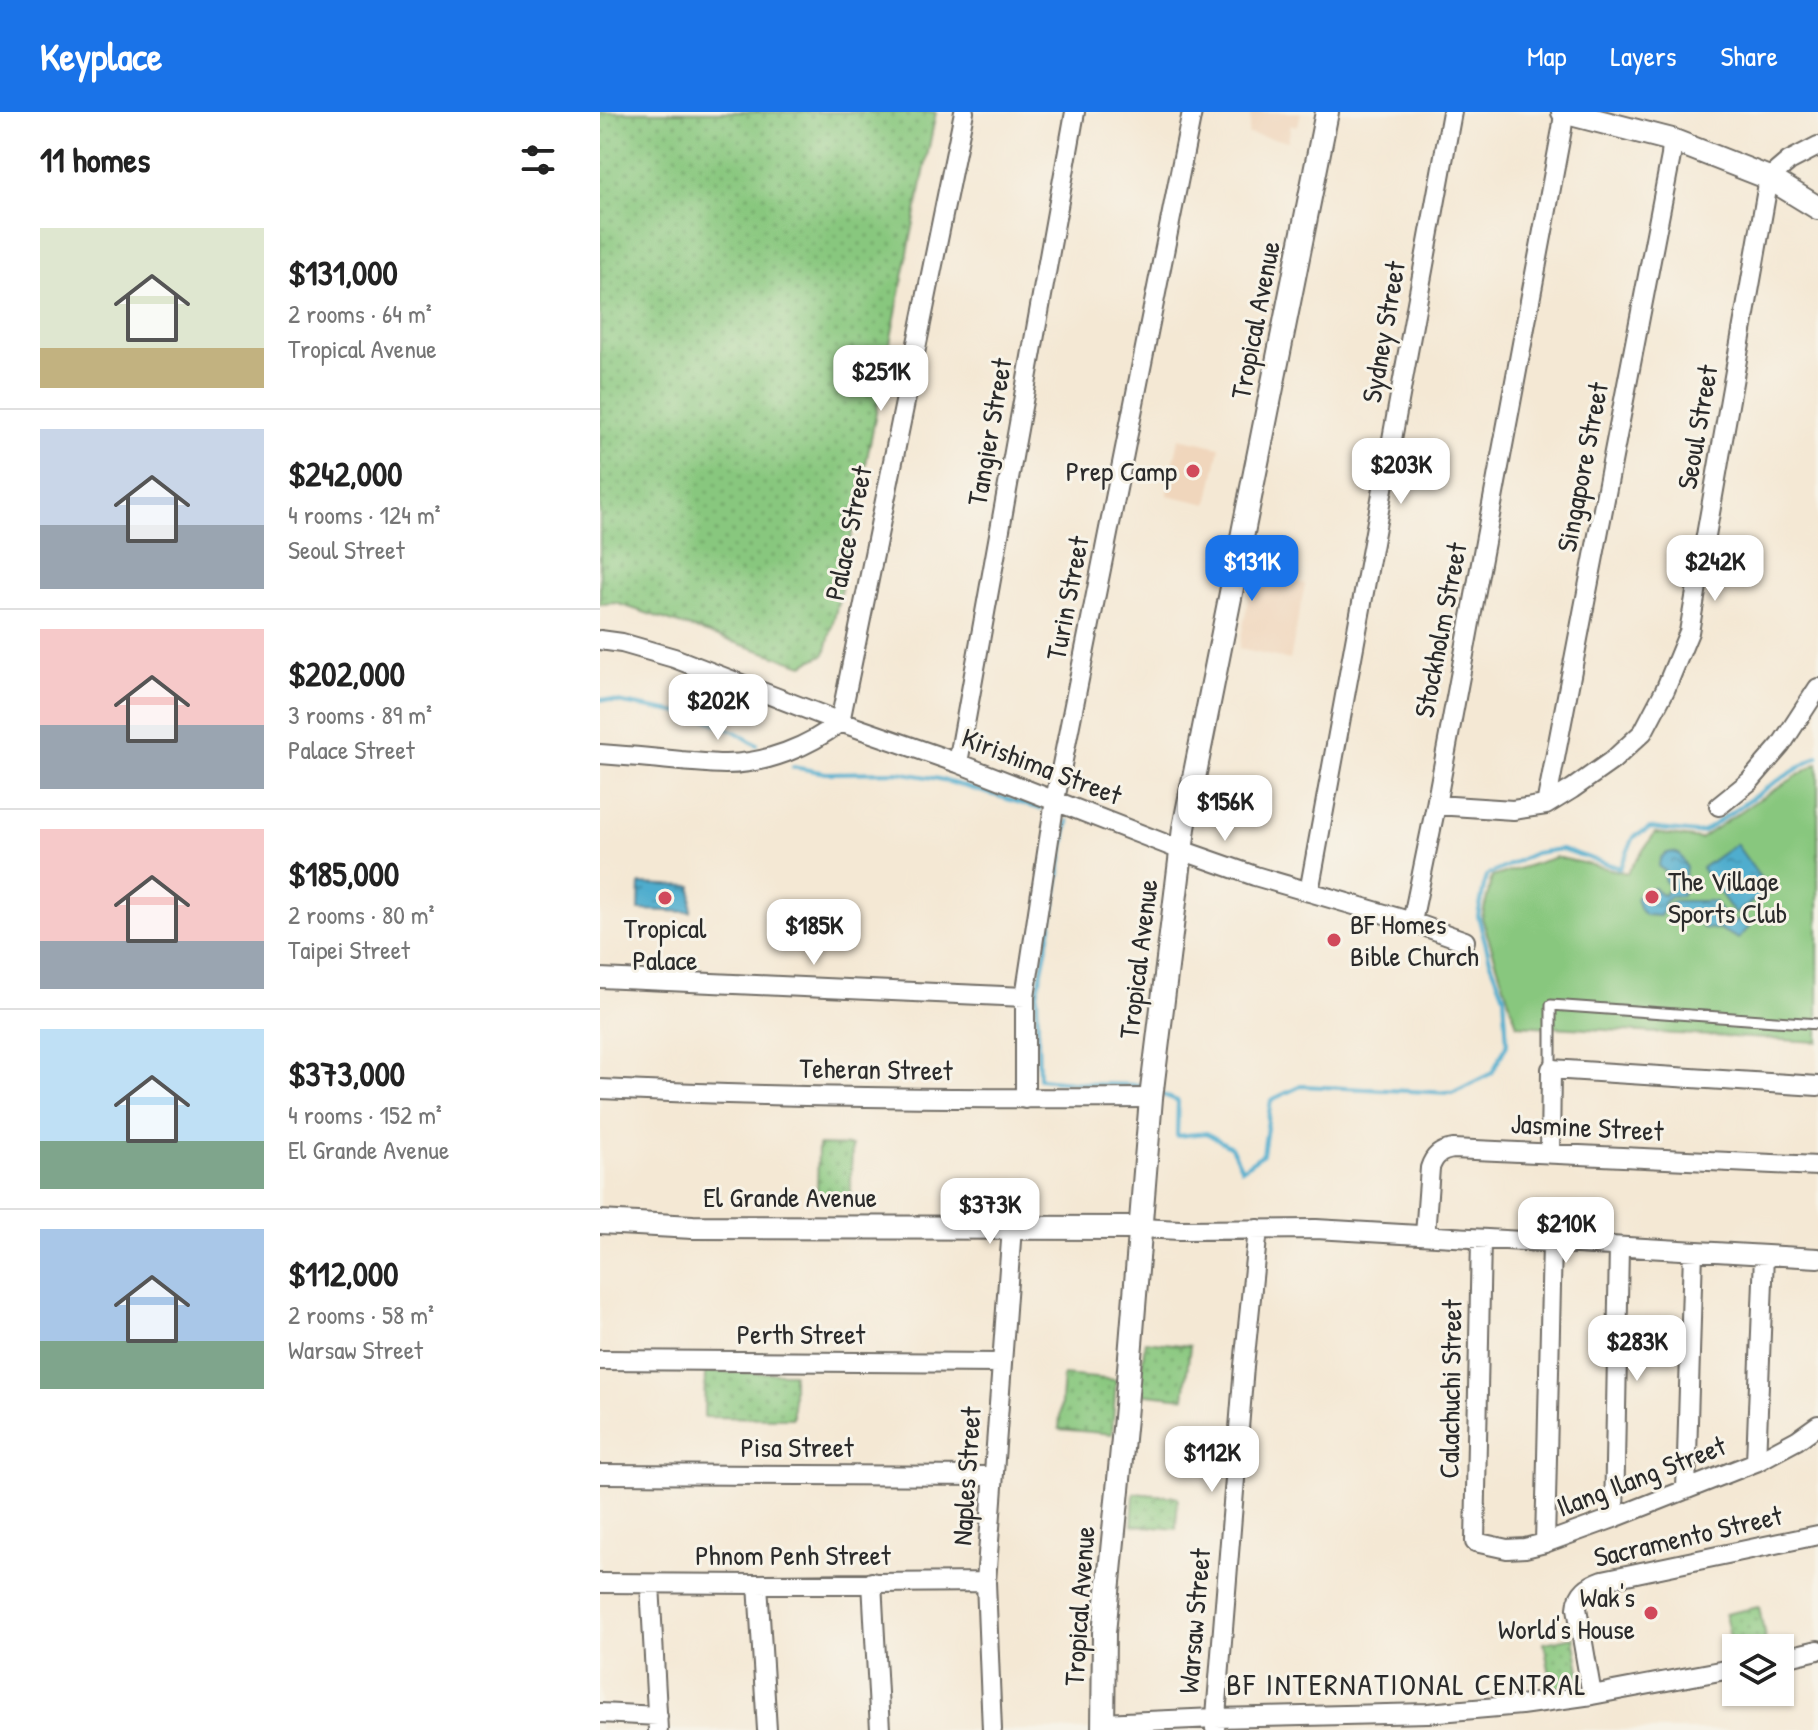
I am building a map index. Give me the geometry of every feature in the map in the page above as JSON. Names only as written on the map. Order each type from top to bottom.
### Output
[{"type":"street","name":"Palace Street","points":[[840,722],[964,112]]},
{"type":"street","name":"Tangier Street","points":[[958,763],[1075,112]]},
{"type":"street","name":"Turin Street","points":[[1025,1099],[1025,997],[1055,800],[1192,112]]},
{"type":"street","name":"Tropical Avenue","points":[[1103,1726],[1104,1633],[1151,1098],[1181,850],[1327,112]]},
{"type":"street","name":"Sydney Street","points":[[1309,892],[1452,112]]},
{"type":"street","points":[[1563,112],[1672,140],[1769,178],[1818,208]]},
{"type":"street","name":"Stockholm Street","points":[[1412,922],[1560,145],[1563,112]]},
{"type":"street","name":"Singapore Street","points":[[1546,805],[1672,140]]},
{"type":"street","points":[[1769,178],[1789,161],[1818,146]]},
{"type":"street","name":"Seoul Street","points":[[1436,805],[1513,810],[1546,805],[1613,760],[1643,732],[1665,690],[1689,632],[1769,178]]},
{"type":"street","name":"Kirishima Street","points":[[600,640],[674,658],[1255,876],[1412,922],[1465,941]]},
{"type":"street","points":[[1719,806],[1750,781],[1781,745],[1818,689]]},
{"type":"street","points":[[600,754],[726,764],[753,761],[810,742],[840,722]]},
{"type":"street","points":[[600,978],[1025,997]]},
{"type":"street","points":[[1550,1153],[1551,1069],[1818,1086]]},
{"type":"street","name":"Teheran Street","points":[[600,1089],[717,1095],[1151,1098]]},
{"type":"street","name":"Jasmine Street","points":[[1425,1235],[1430,1168],[1433,1160],[1444,1150],[1818,1166]]},
{"type":"street","name":"El Grande Avenue","points":[[600,1222],[693,1227],[1316,1229],[1818,1258]]},
{"type":"street","name":"Naples Street","points":[[992,1730],[986,1582],[1012,1227]]},
{"type":"street","name":"Warsaw Street","points":[[1215,1724],[1258,1229]]},
{"type":"street","name":"Calachuchi Street","points":[[1475,1542],[1481,1239]]},
{"type":"street","points":[[1545,1543],[1552,1243]]},
{"type":"street","points":[[1614,1518],[1619,1247]]},
{"type":"street","points":[[1686,1490],[1693,1251]]},
{"type":"street","points":[[1756,1462],[1764,1255]]},
{"type":"street","name":"Perth Street","points":[[600,1360],[1002,1363]]},
{"type":"street","name":"Ilang Ilang Street","points":[[1475,1542],[1507,1549],[1545,1543],[1756,1462],[1780,1451],[1818,1425]]},
{"type":"street","name":"Pisa Street","points":[[600,1474],[993,1476]]},
{"type":"street","name":"Sacramento Street","points":[[1592,1695],[1577,1608],[1585,1589],[1603,1580],[1818,1535]]},
{"type":"street","points":[[872,1582],[880,1730]]},
{"type":"street","name":"Phnom Penh Street","points":[[600,1583],[986,1582]]},
{"type":"street","points":[[600,1713],[658,1723],[650,1584]]},
{"type":"street","points":[[758,1584],[767,1730]]},
{"type":"street","points":[[1794,1656],[1818,1650]]},
{"type":"street","points":[[1103,1726],[1430,1722],[1722,1671]]},
{"type":"lane","points":[[1551,1069],[1551,1005],[1818,1024]]},
{"type":"shaded area","points":[[1251,112],[1301,112],[1298,126],[1291,125],[1288,141],[1248,134]]},
{"type":"shaded area","name":"Prep Camp","points":[[1179,438],[1220,447],[1208,504],[1167,495]]},
{"type":"shaded area","points":[[1253,573],[1305,584],[1290,660],[1239,649]]},
{"type":"shaded area","points":[[1215,781],[1269,793],[1262,824],[1209,812]]},
{"type":"green space","points":[[600,112],[936,112],[839,599],[825,654],[803,665],[616,603],[600,604]]},
{"type":"green space","name":"The Village Sports Club","points":[[1818,763],[1818,1042],[1517,1025],[1482,918],[1492,877],[1556,857],[1627,873],[1655,833],[1700,839]]},
{"type":"green space","points":[[818,1145],[852,1146],[850,1199],[817,1198]]},
{"type":"green space","points":[[1145,1341],[1190,1346],[1184,1398],[1139,1393]]},
{"type":"green space","points":[[705,1372],[793,1373],[793,1418],[704,1417]]},
{"type":"green space","points":[[1063,1375],[1116,1380],[1112,1434],[1059,1429]]},
{"type":"green space","points":[[1134,1493],[1178,1497],[1176,1529],[1132,1525]]},
{"type":"green space","points":[[1759,1607],[1764,1634],[1729,1634],[1725,1614]]},
{"type":"green space","points":[[1574,1637],[1583,1688],[1553,1691],[1544,1643]]},
{"type":"water","points":[[1736,844],[1769,890],[1735,914],[1702,868]]},
{"type":"water","points":[[1673,852],[1680,854],[1686,867],[1682,896],[1670,897],[1663,903],[1660,916],[1645,915],[1636,899],[1640,893],[1654,888],[1664,895],[1669,887],[1664,879],[1665,871],[1659,867],[1660,861],[1664,855]]},
{"type":"water","name":"Tropical Palace","points":[[640,884],[692,886],[691,912],[639,910]]},
{"type":"water","points":[[1673,901],[1714,901],[1726,920],[1734,922],[1746,917],[1750,926],[1739,939],[1721,930],[1703,928],[1692,914],[1670,914],[1669,904]]},
{"type":"waterway","points":[[600,699],[697,716],[734,731],[757,745]]},
{"type":"waterway","points":[[1158,1093],[1178,1101],[1177,1136],[1206,1133],[1231,1147],[1242,1169],[1263,1154],[1271,1100],[1301,1086],[1452,1093],[1492,1073],[1507,1044],[1504,996],[1478,916],[1486,876],[1535,853],[1561,849],[1620,868],[1634,837],[1650,828],[1703,832],[1818,756]]},
{"type":"waterway","points":[[793,767],[826,773],[898,772],[939,779],[1041,809]]},
{"type":"waterway","points":[[1068,821],[1037,995],[1039,1079],[1144,1085]]},
{"type":"place","name":"Prep Camp","points":[[1193,471]]},
{"type":"place","name":"The Village Sports Club","points":[[1652,897]]},
{"type":"place","name":"Tropical Palace","points":[[665,898]]},
{"type":"place","name":"BF Homes Bible Church","points":[[1334,940]]},
{"type":"place","name":"Wak's World's House","points":[[1651,1613]]},
{"type":"district","name":"BF INTERNATIONAL CENTRAL","points":[[1407,1685]]}]
